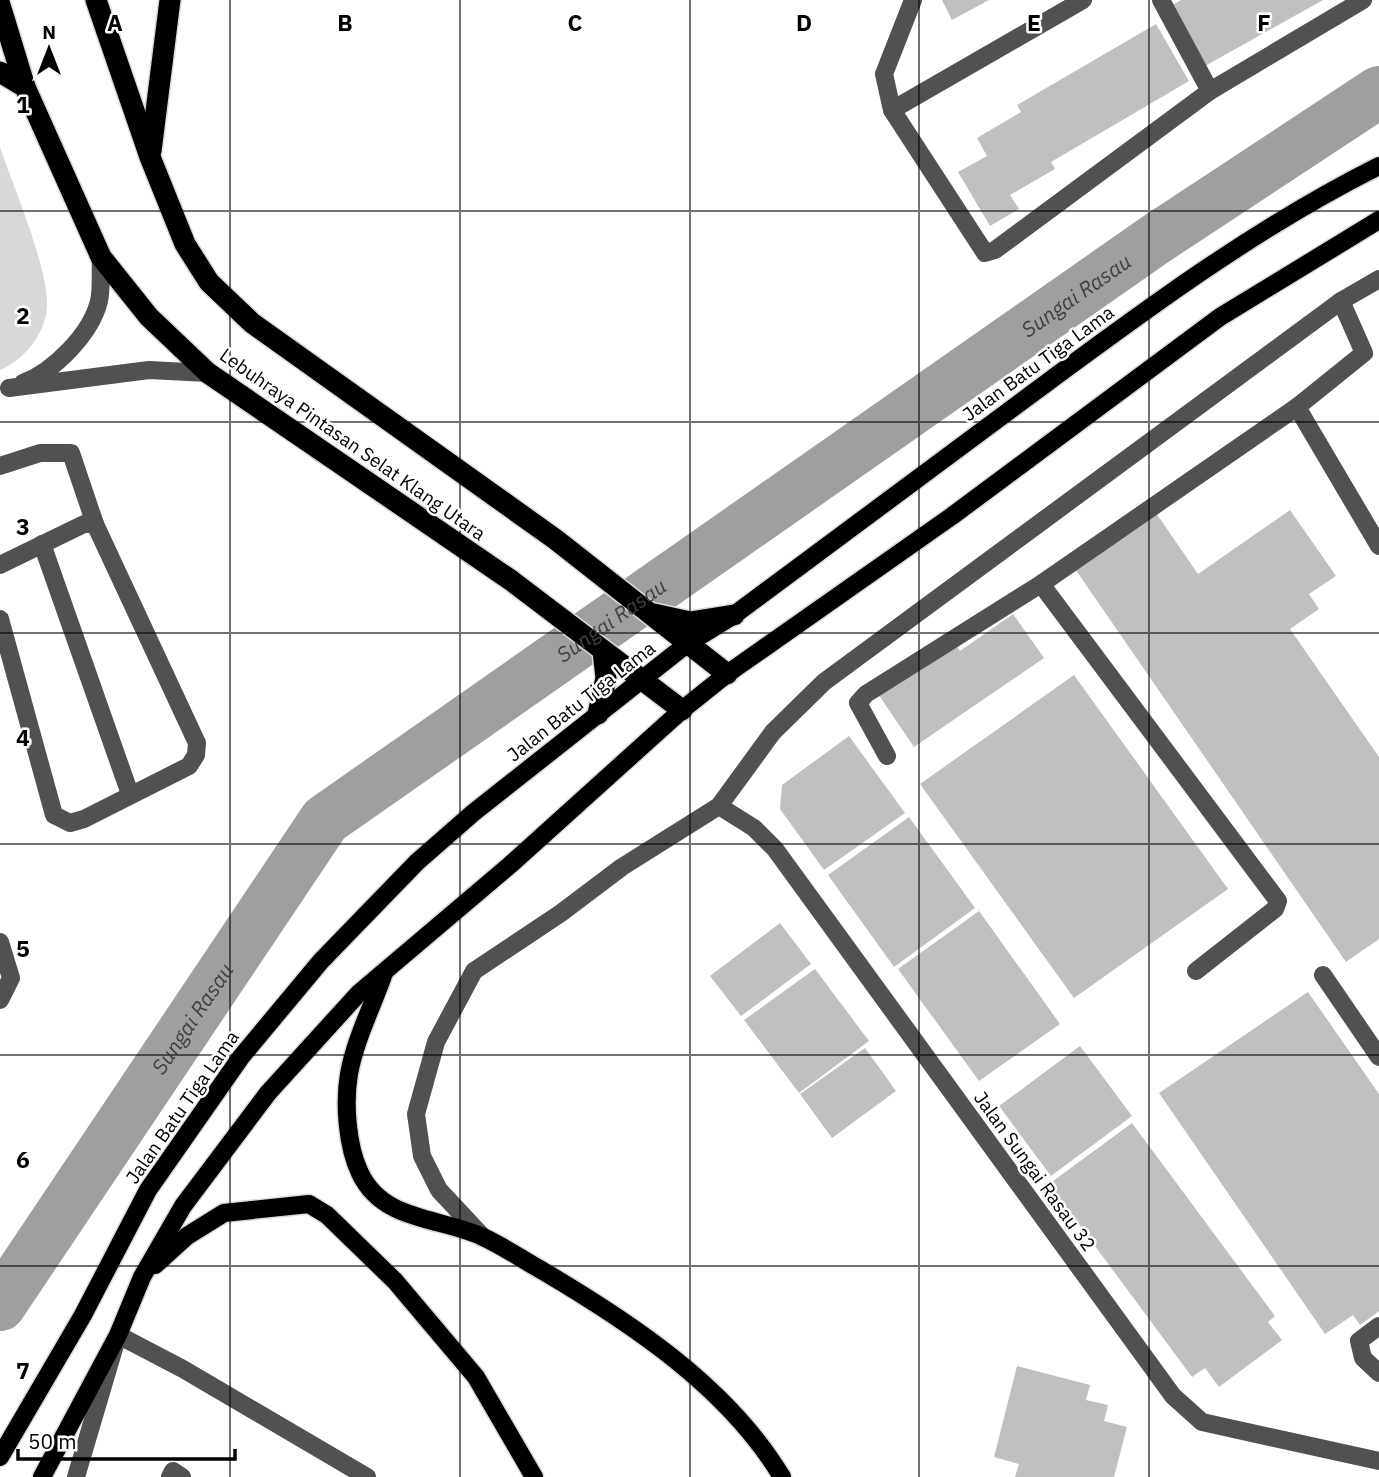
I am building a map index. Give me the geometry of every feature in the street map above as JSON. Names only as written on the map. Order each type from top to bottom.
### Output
[{"type":"highway","name":"Lebuhraya Pintasan Selat Klang Utara","points":[[96,0],[150,157],[185,244],[209,282],[253,323],[555,539],[646,611],[669,624]]},
{"type":"highway","points":[[150,157],[170,0]]},
{"type":"highway","name":"Lebuhraya Pintasan Selat Klang Utara","points":[[0,5],[25,87],[101,257],[149,317],[208,373],[512,582],[609,664],[642,680],[682,710]]},
{"type":"highway","points":[[0,72],[25,87]]},
{"type":"highway","points":[[669,624],[734,615]]},
{"type":"highway","points":[[669,624],[687,645],[727,674]]},
{"type":"highway","points":[[598,714],[609,664]]},
{"type":"main road","name":"Jalan Batu Tiga Lama","points":[[0,1457],[77,1327],[148,1189],[241,1057],[321,961],[417,862],[687,645],[734,615],[1203,270],[1318,197],[1379,166]]},
{"type":"main road","points":[[42,1477],[118,1335],[142,1277],[183,1206],[268,1093],[359,993],[510,865],[682,710],[727,674],[952,516],[1220,317],[1379,220]]},
{"type":"main road","points":[[385,969],[349,1073],[352,1145],[360,1174],[382,1202],[405,1214],[482,1236],[605,1307],[712,1391],[769,1456],[782,1477]]},
{"type":"main road","points":[[142,1277],[187,1236],[225,1213],[310,1205],[327,1215],[395,1281],[476,1377],[534,1477]]},
{"type":"street","points":[[913,0],[884,74],[892,110],[985,253],[995,250],[1210,91],[1363,0]]},
{"type":"street","points":[[892,110],[1083,0]]},
{"type":"street","points":[[1161,0],[1210,91]]},
{"type":"street","points":[[5,390],[29,381],[64,356],[91,321],[99,300],[101,257]]},
{"type":"street","points":[[482,1236],[439,1190],[422,1156],[416,1114],[436,1042],[474,971],[561,913],[622,867],[719,806],[773,732],[824,682],[1341,301],[1379,279]]},
{"type":"street","points":[[887,756],[858,703],[866,694],[1041,584],[1297,407],[1364,353],[1341,301]]},
{"type":"street","points":[[5,390],[149,370],[208,373]]},
{"type":"street","points":[[1297,407],[1379,546]]},
{"type":"street","points":[[0,466],[40,453],[71,453],[95,524],[197,743],[196,755],[189,766],[84,819],[70,823],[54,815],[0,619]]},
{"type":"street","points":[[0,565],[84,524],[95,524]]},
{"type":"street","points":[[42,544],[130,794]]},
{"type":"street","points":[[1041,584],[1278,901],[1275,909],[1196,971]]},
{"type":"street","name":"Jalan Sungai Rasau 32","points":[[719,806],[754,828],[775,849],[1172,1396],[1202,1422],[1379,1461]]},
{"type":"street","points":[[0,942],[11,978],[0,1000]]},
{"type":"street","points":[[1323,975],[1379,1057]]},
{"type":"street","points":[[1379,1326],[1359,1341],[1363,1358],[1379,1373]]},
{"type":"street","points":[[76,1477],[118,1335],[183,1369],[367,1477]]},
{"type":"street","points":[[170,1477],[173,1471],[182,1477]]},
{"type":"shaded area","points":[[0,147],[36,247],[46,287],[47,303],[44,323],[33,343],[18,359],[0,370]]},
{"type":"building","points":[[942,0],[989,0],[952,20]]},
{"type":"building","points":[[1181,0],[1323,0],[1205,66],[1171,6]]},
{"type":"building","points":[[1156,24],[1189,81],[1051,162],[1055,169],[1010,195],[1019,209],[990,226],[958,172],[987,156],[977,138],[1021,112],[1017,105]]},
{"type":"building","points":[[1154,510],[1198,574],[1290,510],[1336,576],[1309,594],[1319,609],[1290,629],[1379,757],[1379,939],[1346,962],[1073,566]]},
{"type":"building","points":[[1013,614],[1044,658],[914,747],[878,694],[954,642],[960,651]]},
{"type":"building","points":[[1074,675],[1228,889],[1074,998],[920,784]]},
{"type":"building","points":[[849,736],[905,813],[824,870],[780,809],[782,785]]},
{"type":"building","points":[[909,817],[975,908],[894,967],[828,875]]},
{"type":"building","points":[[979,911],[1060,1024],[979,1081],[898,969]]},
{"type":"building","points":[[780,923],[811,964],[741,1016],[710,976]]},
{"type":"building","points":[[815,969],[869,1041],[799,1093],[744,1020]]},
{"type":"building","points":[[1308,992],[1379,1094],[1379,1311],[1360,1325],[1353,1315],[1325,1334],[1159,1093]]},
{"type":"building","points":[[1080,1046],[1132,1116],[1051,1176],[999,1106]]},
{"type":"building","points":[[865,1048],[896,1091],[832,1138],[800,1094]]},
{"type":"building","points":[[1132,1123],[1275,1316],[1268,1322],[1282,1340],[1219,1387],[1205,1368],[1192,1377],[1049,1184]]},
{"type":"building","points":[[1017,1366],[1090,1385],[1086,1400],[1108,1405],[1104,1421],[1127,1427],[1114,1477],[1015,1477],[1019,1464],[994,1457]]},
{"type":"waterway","name":"Sungai Rasau","points":[[0,1305],[325,820],[1156,239],[1379,92]]}]
